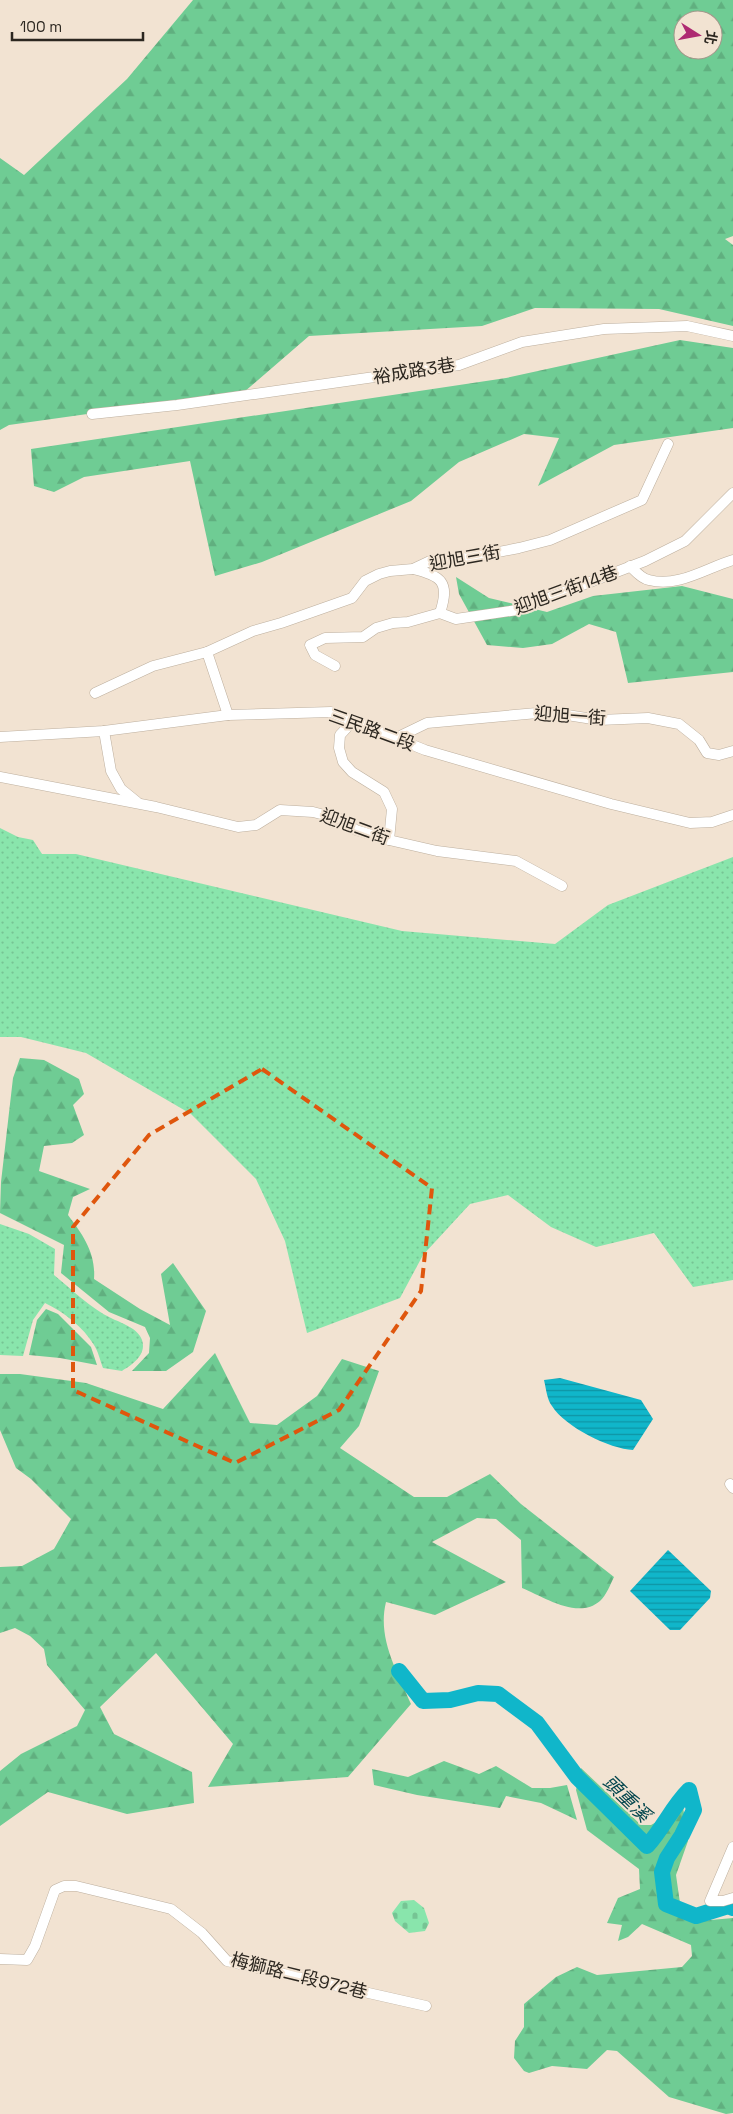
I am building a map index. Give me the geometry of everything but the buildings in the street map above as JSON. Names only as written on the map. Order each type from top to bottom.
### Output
[{"type":"street","name":"裕成路3巷","points":[[92,414],[177,405],[458,365],[522,342],[604,329],[687,326],[733,336]]},
{"type":"street","name":"迎旭三街","points":[[95,693],[153,666],[207,652],[253,631],[352,598],[365,581],[379,574],[390,571],[413,570],[430,561],[473,557],[550,540],[642,500],[668,444]]},
{"type":"street","name":"迎旭三街14巷","points":[[440,613],[456,619],[517,610],[645,561],[685,541],[733,493]]},
{"type":"street","points":[[630,566],[648,580],[669,581],[700,574],[733,560]]},
{"type":"street","points":[[335,666],[316,655],[310,645],[325,638],[363,637],[376,628],[440,613],[445,597],[441,581],[432,574],[413,570]]},
{"type":"street","points":[[207,652],[228,715]]},
{"type":"street","name":"三民路二段","points":[[0,737],[104,731],[228,715],[331,712],[434,753],[612,804],[690,823],[712,822],[733,815]]},
{"type":"street","name":"迎旭一街","points":[[396,738],[427,723],[548,712],[599,720],[648,718],[679,724],[699,740],[706,753],[719,755],[733,750]]},
{"type":"street","points":[[353,721],[340,735],[339,748],[343,762],[352,772],[384,792],[392,809],[389,840]]},
{"type":"street","points":[[104,731],[112,770],[120,789],[140,804]]},
{"type":"street","name":"迎旭二街","points":[[0,777],[140,804],[238,827],[256,825],[280,810],[313,812],[340,819],[356,830],[389,840],[437,851],[516,860],[562,886]]},
{"type":"street","points":[[733,1847],[710,1901],[722,1901],[733,1898]]},
{"type":"street","name":"梅獅路二段972巷","points":[[0,1959],[27,1960],[35,1946],[56,1890],[64,1886],[76,1886],[171,1909],[202,1933],[227,1961],[426,2006]]},
{"type":"highlighted area","points":[[262,1069],[432,1188],[421,1291],[339,1410],[235,1463],[73,1390],[73,1227],[149,1135]]},
{"type":"green space","points":[[193,0],[733,0],[733,236],[725,239],[733,245],[733,326],[659,309],[535,308],[482,326],[309,336],[244,392],[9,425],[0,430],[0,158],[24,175],[127,79]]},
{"type":"green space","points":[[680,340],[733,348],[733,428],[614,445],[538,486],[559,438],[524,434],[459,462],[411,501],[262,562],[215,576],[190,461],[84,477],[54,492],[34,486],[31,449],[506,378]]},
{"type":"green space","points":[[456,577],[489,598],[547,612],[593,596],[682,586],[733,599],[733,672],[628,683],[616,632],[589,624],[552,644],[523,648],[487,645],[459,594]]},
{"type":"green space","points":[[0,828],[18,837],[33,840],[42,854],[76,854],[402,931],[555,944],[608,905],[733,857],[733,1280],[693,1287],[654,1233],[596,1247],[551,1227],[508,1195],[470,1204],[423,1255],[400,1298],[307,1333],[285,1241],[256,1179],[191,1114],[86,1053],[21,1037],[0,1037]]},
{"type":"green space","points":[[20,1058],[44,1060],[79,1079],[84,1094],[73,1105],[84,1135],[72,1143],[44,1146],[39,1171],[90,1189],[73,1197],[68,1215],[91,1253],[94,1279],[140,1309],[170,1325],[161,1274],[173,1263],[206,1311],[193,1352],[166,1371],[132,1371],[149,1353],[150,1338],[145,1327],[109,1312],[61,1273],[64,1245],[0,1213],[1,1182],[13,1078]]},
{"type":"green space","points":[[0,1224],[29,1234],[55,1249],[54,1275],[96,1309],[137,1332],[143,1345],[141,1355],[134,1363],[122,1371],[103,1368],[90,1338],[66,1315],[45,1303],[33,1320],[23,1356],[0,1355]]},
{"type":"green space","points":[[46,1309],[58,1314],[91,1347],[97,1365],[60,1358],[29,1355],[37,1320]]},
{"type":"green space","points":[[215,1353],[250,1423],[277,1425],[317,1396],[342,1359],[379,1371],[359,1426],[340,1448],[414,1497],[447,1497],[490,1474],[521,1504],[614,1577],[602,1599],[591,1606],[571,1608],[551,1601],[522,1588],[521,1540],[496,1519],[477,1518],[432,1542],[506,1582],[435,1615],[386,1602],[384,1628],[386,1641],[411,1704],[348,1777],[208,1787],[233,1744],[156,1653],[100,1707],[114,1734],[192,1772],[194,1803],[127,1814],[48,1792],[0,1826],[0,1771],[21,1754],[77,1726],[85,1710],[47,1665],[44,1649],[30,1636],[15,1628],[0,1633],[0,1567],[22,1566],[54,1549],[71,1519],[31,1479],[16,1468],[0,1430],[0,1374],[20,1374],[86,1383],[163,1409]]},
{"type":"green space","points":[[444,1761],[479,1774],[496,1766],[532,1788],[550,1788],[567,1785],[577,1820],[541,1803],[506,1796],[500,1808],[417,1795],[374,1785],[372,1769],[408,1777]]},
{"type":"green space","points":[[581,1768],[641,1825],[651,1825],[683,1807],[688,1841],[676,1875],[682,1917],[700,1921],[733,1918],[733,2113],[726,2114],[669,2097],[617,2051],[607,2050],[587,2069],[552,2066],[529,2073],[524,2071],[514,2058],[515,2041],[524,2027],[524,2004],[556,1977],[577,1967],[597,1975],[682,1967],[692,1956],[691,1945],[642,1924],[628,1937],[618,1941],[622,1925],[607,1923],[618,1898],[640,1889],[639,1869],[587,1830],[576,1790]]},
{"type":"green space","points":[[414,1900],[424,1908],[429,1923],[425,1931],[409,1933],[395,1921],[392,1913],[401,1901]]},
{"type":"water","points":[[560,1378],[641,1400],[653,1419],[633,1450],[612,1446],[601,1441],[577,1429],[558,1414],[549,1401],[544,1380]]},
{"type":"water","points":[[668,1550],[711,1591],[710,1598],[680,1630],[670,1630],[630,1591]]},
{"type":"waterway","name":"頭重溪","points":[[399,1671],[423,1701],[450,1700],[478,1693],[498,1694],[537,1723],[577,1777],[647,1846],[689,1790],[694,1810],[682,1835],[667,1858],[662,1872],[666,1904],[696,1916],[728,1906],[733,1908]]}]
